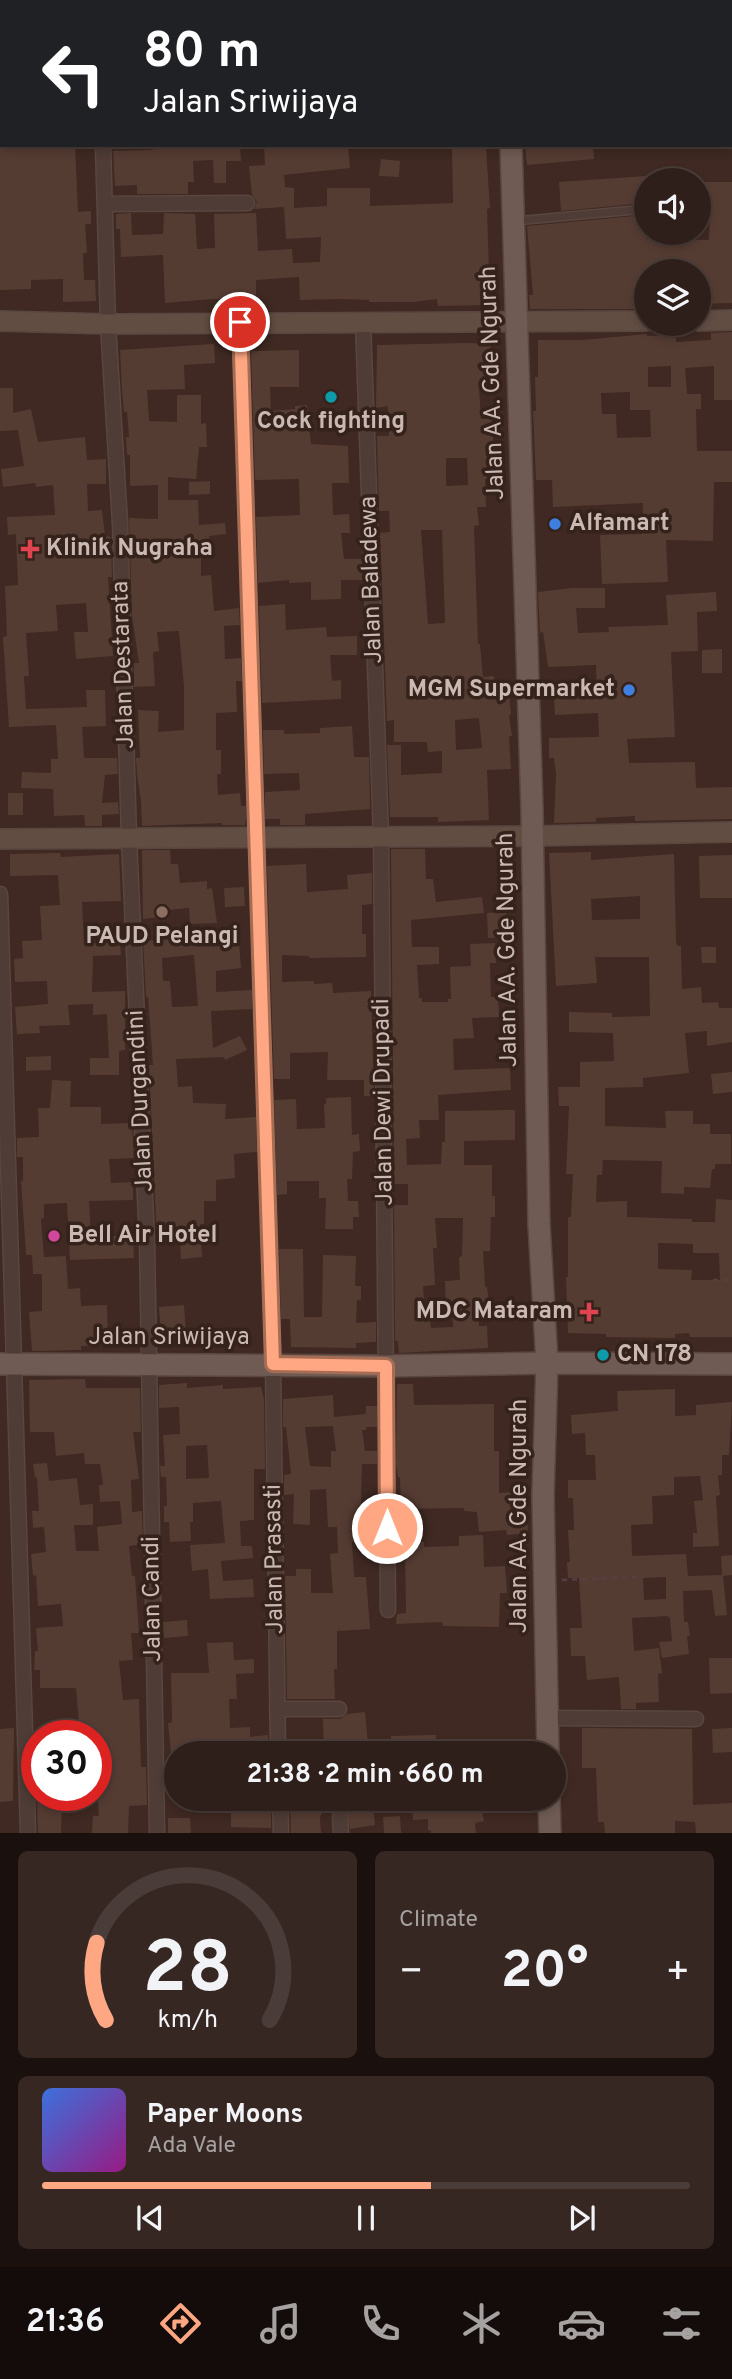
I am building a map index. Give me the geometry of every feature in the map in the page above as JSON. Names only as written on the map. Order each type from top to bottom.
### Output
[{"type":"main road","name":"Jalan AA. Gde Ngurah","points":[[511,147],[533,836],[539,1224],[547,1363],[543,1496],[548,1741]]},
{"type":"main road","name":"Jalan Sriwijaya","points":[[7,1364],[732,1364]]},
{"type":"main road","points":[[549,1811],[550,1833]]},
{"type":"street","name":"Jalan Destarata","points":[[103,147],[108,324],[120,523],[129,839]]},
{"type":"street","points":[[105,204],[247,203]]},
{"type":"street","points":[[711,321],[732,320]]},
{"type":"street","points":[[0,321],[108,324],[634,321]]},
{"type":"street","name":"Jalan Prasasti","points":[[240,322],[273,1364],[278,1741]]},
{"type":"street","name":"Jalan Baladewa","points":[[363,322],[381,837]]},
{"type":"street","points":[[0,839],[732,832]]},
{"type":"street","name":"Jalan Dewi Drupadi","points":[[381,837],[388,1609]]},
{"type":"street","name":"Jalan Durgandini","points":[[129,839],[144,1154],[149,1364]]},
{"type":"street","points":[[0,894],[7,1364],[28,1833]]},
{"type":"street","name":"Jalan Candi","points":[[149,1364],[157,1833]]},
{"type":"street","points":[[277,1709],[339,1709]]},
{"type":"street","points":[[547,1718],[696,1719]]},
{"type":"street","points":[[280,1811],[281,1833]]},
{"type":"street","points":[[340,1817],[341,1833]]},
{"type":"lane","points":[[514,221],[634,210]]},
{"type":"path","points":[[713,1280],[732,1280]]},
{"type":"path","points":[[545,1581],[640,1577]]},
{"type":"building","points":[[0,147],[75,147],[78,212],[91,211],[91,224],[85,224],[87,253],[83,253],[84,280],[95,280],[96,301],[63,302],[63,279],[31,280],[31,289],[0,290]]},
{"type":"building","points":[[166,147],[240,147],[241,161],[226,161],[226,183],[214,183],[213,160],[193,161],[194,182],[188,182],[188,194],[137,194],[137,185],[115,186],[113,151]]},
{"type":"building","points":[[264,147],[348,147],[350,168],[284,175],[285,187],[294,188],[294,208],[327,206],[327,188],[370,188],[370,206],[453,203],[452,149],[486,148],[490,208],[487,209],[489,272],[493,272],[493,305],[438,306],[437,299],[414,302],[300,300],[299,277],[256,280],[256,299],[165,303],[163,255],[121,257],[120,229],[116,229],[116,214],[131,213],[132,235],[163,234],[164,213],[195,214],[197,249],[215,248],[214,214],[256,213],[258,251],[292,249],[293,263],[320,262],[321,237],[286,239],[284,207],[254,209],[257,202],[252,195],[249,166],[265,165]]},
{"type":"building","points":[[525,147],[593,147],[594,159],[527,165]]},
{"type":"building","points":[[381,159],[400,161],[399,177],[379,176]]},
{"type":"building","points":[[634,177],[634,204],[561,211],[559,182]]},
{"type":"building","points":[[711,182],[732,182],[732,303],[711,304],[711,259],[634,259],[634,309],[530,309],[529,295],[533,295],[527,226],[634,216],[634,245],[711,245]]},
{"type":"building","points":[[732,332],[732,400],[714,400],[714,366],[685,368],[687,394],[701,394],[701,409],[696,409],[697,451],[732,451],[732,482],[714,482],[713,541],[666,540],[668,582],[602,584],[600,535],[642,534],[643,503],[553,507],[552,480],[536,480],[533,411],[536,411],[538,340],[583,340],[634,335],[676,336],[676,342],[711,340],[711,333]],"holes":[[[671,366],[671,387],[648,387],[648,367]],[[630,392],[630,410],[650,410],[651,437],[617,438],[616,414],[602,414],[601,393]]]},
{"type":"building","points":[[214,344],[215,363],[184,365],[185,389],[147,390],[149,421],[177,422],[177,395],[201,395],[201,424],[206,423],[207,447],[199,447],[196,479],[168,477],[168,500],[198,500],[199,525],[225,523],[226,534],[209,536],[208,551],[201,551],[201,576],[211,575],[214,611],[239,608],[240,625],[224,626],[225,659],[241,658],[242,681],[236,681],[237,712],[216,713],[216,750],[221,750],[221,774],[217,774],[218,795],[240,793],[241,806],[246,806],[246,819],[245,825],[222,823],[142,826],[136,758],[140,758],[138,710],[159,711],[158,732],[184,730],[184,687],[179,631],[157,632],[159,651],[153,652],[155,686],[134,687],[134,663],[139,663],[132,616],[129,518],[158,519],[158,485],[130,486],[130,455],[127,455],[126,437],[129,437],[127,412],[124,412],[120,350]]},
{"type":"building","points":[[491,344],[489,365],[485,365],[486,388],[479,389],[481,419],[492,419],[494,459],[501,458],[502,478],[485,479],[486,507],[477,507],[479,525],[474,526],[478,644],[483,677],[494,676],[496,695],[509,694],[512,736],[509,736],[511,769],[487,770],[489,820],[438,822],[438,817],[390,817],[387,745],[401,745],[401,775],[442,773],[442,751],[428,752],[427,742],[394,742],[394,720],[387,721],[380,533],[390,532],[389,511],[379,511],[377,436],[389,436],[388,406],[376,408],[377,345]],"holes":[[[446,458],[467,458],[468,485],[446,486]],[[421,530],[442,530],[445,623],[428,624]],[[479,718],[482,748],[456,750],[455,720]]]},
{"type":"building","points":[[299,350],[299,387],[270,387],[271,411],[307,405],[311,444],[348,446],[349,483],[332,483],[333,515],[349,514],[350,533],[341,533],[344,559],[362,559],[362,580],[341,580],[341,599],[311,600],[311,582],[289,583],[289,580],[258,583],[256,517],[300,515],[299,479],[255,480],[251,351]]},
{"type":"building","points":[[0,388],[13,388],[13,413],[31,409],[38,442],[85,437],[87,460],[106,459],[106,484],[87,484],[88,511],[102,510],[105,536],[111,537],[112,577],[108,577],[113,656],[76,659],[74,632],[88,632],[86,603],[56,605],[58,631],[26,633],[29,676],[24,676],[26,709],[87,707],[86,690],[105,690],[106,726],[82,727],[84,758],[117,758],[118,774],[105,775],[102,803],[118,802],[119,814],[102,815],[102,826],[85,826],[84,815],[54,816],[53,789],[21,788],[22,772],[51,773],[51,759],[58,759],[56,725],[9,727],[3,637],[7,636],[5,586],[18,585],[16,534],[8,535],[7,517],[55,515],[53,485],[36,487],[35,483],[3,487],[1,469],[24,466],[18,430],[0,431]]},
{"type":"building","points":[[210,481],[210,494],[189,495],[189,482]]},
{"type":"building","points":[[605,588],[605,608],[576,608],[578,633],[609,632],[608,627],[668,625],[666,595],[716,592],[717,611],[697,612],[698,651],[671,652],[675,737],[627,739],[629,763],[695,762],[696,788],[732,787],[732,819],[635,821],[635,816],[596,818],[596,822],[554,823],[556,774],[554,758],[549,758],[549,738],[599,737],[598,713],[555,715],[554,696],[597,695],[596,665],[548,667],[543,632],[540,633],[538,592]]},
{"type":"building","points":[[285,604],[286,630],[326,627],[327,637],[357,636],[357,655],[330,655],[332,681],[341,680],[341,699],[262,703],[259,606]]},
{"type":"building","points":[[722,649],[722,673],[702,673],[702,650]]},
{"type":"building","points":[[352,726],[354,757],[369,757],[370,809],[305,814],[305,825],[280,825],[280,819],[265,819],[265,792],[300,790],[299,773],[264,774],[263,730],[284,730],[284,734],[320,733],[320,728]]},
{"type":"building","points":[[8,793],[23,793],[23,815],[8,815]]},
{"type":"building","points":[[391,849],[425,849],[426,879],[433,879],[436,902],[482,897],[484,913],[411,920],[412,947],[439,947],[439,964],[417,965],[419,998],[422,998],[422,1002],[448,1002],[448,999],[451,999],[450,967],[471,966],[470,944],[495,943],[496,963],[490,963],[491,997],[498,997],[499,1017],[472,1018],[474,1038],[453,1039],[454,1070],[510,1068],[511,1090],[438,1095],[439,1120],[419,1120],[420,1138],[406,1139],[407,1165],[441,1164],[442,1142],[445,1142],[445,1111],[515,1110],[515,1140],[464,1141],[464,1165],[492,1165],[495,1217],[491,1217],[490,1251],[483,1251],[489,1304],[478,1305],[479,1326],[487,1326],[488,1348],[399,1353],[398,1341],[395,1341],[394,1205],[408,1205],[408,1184],[394,1184]],"holes":[[[435,1218],[463,1218],[462,1256],[459,1257],[460,1280],[445,1281],[446,1307],[452,1307],[453,1327],[431,1328],[430,1314],[425,1314],[423,1286],[435,1285]]]},
{"type":"building","points":[[142,850],[170,850],[171,864],[178,864],[180,883],[207,881],[207,889],[212,888],[217,923],[190,924],[189,908],[168,910],[169,916],[143,919]]},
{"type":"building","points":[[591,852],[591,860],[674,854],[676,942],[677,946],[681,946],[682,989],[701,987],[702,1003],[718,1002],[719,1008],[732,1008],[732,1042],[707,1046],[707,1031],[685,1033],[689,1073],[643,1078],[643,1087],[605,1088],[605,1126],[666,1128],[665,1111],[693,1111],[693,1124],[710,1124],[710,1134],[731,1134],[731,1164],[715,1164],[710,1188],[684,1187],[684,1194],[661,1193],[662,1161],[603,1160],[602,1175],[597,1175],[596,1202],[627,1201],[627,1217],[715,1222],[716,1199],[732,1200],[732,1337],[690,1337],[689,1333],[675,1334],[675,1338],[606,1337],[606,1334],[568,1333],[566,1277],[573,1174],[566,1174],[569,1106],[559,1106],[558,1087],[580,1087],[580,1062],[614,1061],[613,1033],[569,1032],[569,1012],[612,1013],[612,1017],[650,1016],[649,957],[595,957],[597,983],[556,986],[549,853]],"holes":[[[640,896],[640,919],[592,920],[591,899]],[[658,1243],[693,1244],[693,1253],[719,1253],[720,1280],[691,1280],[692,1270],[658,1269]]]},
{"type":"building","points":[[60,853],[61,857],[119,854],[121,901],[82,902],[84,943],[120,942],[121,955],[93,956],[92,992],[125,991],[125,1050],[119,1051],[119,1075],[90,1075],[90,1058],[109,1058],[107,1014],[93,1015],[93,1004],[68,1005],[70,1025],[39,1026],[40,1033],[17,1034],[15,1007],[48,1004],[47,981],[15,982],[14,959],[23,958],[22,941],[42,940],[40,906],[60,905],[58,875],[10,876],[10,854]]},
{"type":"building","points":[[732,855],[732,898],[700,898],[699,856]]},
{"type":"building","points":[[306,864],[307,892],[348,889],[347,875],[372,873],[372,904],[362,905],[362,934],[366,934],[366,957],[309,958],[282,955],[282,982],[332,983],[333,993],[371,991],[374,1096],[364,1096],[364,1080],[327,1080],[328,1052],[290,1053],[290,1079],[274,1079],[267,866]]},
{"type":"building","points":[[244,887],[245,906],[225,907],[224,888]]},
{"type":"building","points":[[506,912],[507,937],[488,938],[487,913]]},
{"type":"building","points":[[199,929],[200,946],[239,943],[241,968],[216,971],[216,992],[252,990],[252,1009],[211,1011],[213,1048],[240,1036],[247,1050],[225,1060],[224,1057],[176,1059],[178,1087],[192,1086],[193,1103],[226,1104],[225,1119],[256,1117],[257,1152],[234,1154],[235,1178],[216,1180],[216,1201],[204,1201],[204,1224],[200,1224],[202,1257],[181,1259],[180,1243],[157,1243],[149,1065],[153,1065],[143,941],[173,939],[173,931]],"holes":[[[194,955],[198,1006],[172,1007],[170,981],[163,981],[162,958]]]},
{"type":"building","points":[[701,947],[716,947],[716,963],[702,963]]},
{"type":"building","points":[[51,1056],[51,1070],[26,1071],[26,1057]]},
{"type":"building","points":[[732,1072],[732,1092],[713,1094],[711,1074]]},
{"type":"building","points":[[52,1080],[71,1081],[70,1107],[101,1107],[101,1124],[132,1123],[134,1158],[109,1159],[111,1183],[133,1182],[133,1200],[89,1201],[91,1237],[133,1235],[134,1258],[70,1260],[67,1203],[44,1204],[44,1218],[41,1219],[44,1257],[66,1256],[68,1289],[80,1288],[81,1306],[107,1305],[108,1345],[81,1346],[81,1350],[32,1351],[29,1312],[42,1311],[42,1274],[33,1274],[32,1255],[26,1255],[21,1181],[23,1157],[17,1157],[17,1138],[39,1137],[38,1108],[50,1108]]},
{"type":"building","points":[[351,1097],[352,1135],[359,1134],[360,1151],[353,1152],[352,1179],[347,1179],[348,1201],[358,1201],[359,1217],[353,1217],[353,1229],[325,1229],[326,1198],[319,1198],[319,1181],[287,1181],[287,1194],[277,1195],[274,1100],[296,1099],[297,1129],[325,1128],[326,1098]]},
{"type":"building","points":[[279,1249],[303,1249],[304,1317],[322,1317],[323,1255],[356,1256],[355,1286],[361,1286],[361,1300],[357,1300],[356,1323],[376,1322],[376,1342],[356,1343],[356,1348],[291,1347],[290,1319],[281,1319]]},
{"type":"building","points":[[184,1305],[186,1333],[161,1335],[159,1307]]},
{"type":"building","points":[[85,1379],[86,1388],[140,1388],[141,1432],[133,1432],[139,1479],[131,1480],[132,1512],[142,1511],[143,1544],[129,1546],[132,1576],[135,1576],[139,1633],[131,1633],[133,1660],[119,1661],[123,1700],[139,1699],[141,1767],[146,1767],[147,1805],[129,1806],[128,1833],[92,1833],[93,1816],[99,1816],[99,1811],[112,1811],[112,1720],[79,1720],[76,1688],[40,1688],[40,1670],[34,1670],[35,1651],[38,1651],[36,1628],[63,1626],[61,1604],[38,1606],[36,1575],[33,1576],[31,1554],[46,1552],[44,1527],[33,1528],[32,1511],[39,1511],[37,1477],[35,1478],[33,1464],[47,1463],[49,1481],[77,1478],[80,1505],[93,1504],[93,1525],[74,1525],[76,1551],[99,1551],[97,1527],[122,1524],[120,1501],[100,1502],[99,1485],[103,1485],[100,1464],[85,1464],[84,1453],[56,1456],[54,1432],[30,1432],[29,1380]]},
{"type":"building","points":[[187,1383],[187,1388],[223,1385],[223,1389],[261,1387],[264,1399],[265,1469],[254,1469],[254,1520],[240,1521],[241,1546],[252,1546],[253,1558],[221,1561],[223,1581],[253,1579],[254,1597],[210,1599],[208,1569],[192,1571],[190,1545],[225,1543],[221,1501],[193,1503],[191,1541],[170,1542],[169,1522],[164,1522],[164,1506],[167,1506],[166,1477],[161,1477],[160,1466],[165,1466],[163,1435],[180,1434],[179,1407],[159,1408],[159,1385]],"holes":[[[207,1445],[209,1478],[186,1479],[186,1446]]]},
{"type":"building","points":[[397,1384],[413,1384],[414,1405],[494,1404],[494,1451],[499,1451],[499,1493],[525,1491],[528,1533],[507,1535],[506,1530],[479,1532],[477,1512],[464,1511],[464,1508],[401,1509],[400,1477],[396,1464]]},
{"type":"building","points":[[675,1389],[675,1416],[696,1415],[696,1405],[732,1402],[729,1455],[722,1455],[722,1475],[718,1475],[720,1495],[716,1496],[719,1546],[693,1547],[693,1533],[697,1533],[694,1501],[703,1500],[700,1476],[674,1477],[674,1495],[652,1496],[653,1524],[631,1525],[632,1556],[686,1554],[688,1576],[722,1575],[721,1556],[732,1555],[732,1575],[723,1576],[727,1615],[715,1616],[712,1590],[683,1591],[684,1622],[688,1622],[690,1636],[687,1636],[689,1654],[662,1658],[659,1642],[672,1641],[670,1618],[667,1616],[632,1618],[634,1651],[659,1648],[662,1673],[658,1674],[659,1702],[636,1703],[636,1709],[621,1709],[619,1677],[587,1680],[585,1656],[571,1656],[570,1628],[582,1628],[579,1578],[568,1578],[568,1530],[574,1530],[573,1498],[568,1498],[568,1480],[596,1480],[595,1455],[586,1455],[585,1433],[572,1434],[571,1415],[618,1411],[617,1391]],"holes":[[[666,1577],[666,1599],[644,1600],[643,1578]]]},
{"type":"building","points":[[333,1395],[334,1417],[366,1414],[366,1406],[377,1406],[377,1427],[366,1427],[366,1430],[362,1430],[365,1451],[377,1451],[377,1464],[362,1464],[361,1504],[377,1504],[378,1533],[359,1533],[359,1542],[352,1542],[354,1577],[366,1577],[370,1629],[337,1631],[335,1699],[287,1699],[285,1576],[296,1576],[296,1569],[311,1569],[311,1593],[333,1593],[330,1554],[338,1553],[337,1527],[328,1527],[326,1489],[310,1490],[310,1525],[293,1524],[294,1494],[284,1495],[284,1475],[291,1474],[286,1427],[283,1427],[283,1399]],"holes":[[[333,1426],[336,1451],[331,1451],[331,1467],[310,1466],[305,1427]]]},
{"type":"building","points":[[483,1535],[484,1567],[505,1566],[507,1593],[500,1593],[499,1627],[443,1626],[442,1622],[396,1624],[397,1614],[406,1613],[405,1542],[424,1542],[424,1547],[459,1546],[459,1536]]},
{"type":"building","points":[[187,1620],[188,1636],[164,1638],[163,1622]]},
{"type":"building","points":[[233,1642],[234,1660],[254,1659],[254,1673],[236,1674],[237,1699],[229,1699],[230,1728],[250,1727],[250,1737],[268,1735],[268,1741],[170,1741],[171,1673],[209,1673],[207,1643]]},
{"type":"building","points":[[709,1658],[732,1658],[732,1693],[710,1694]]},
{"type":"building","points":[[365,1712],[368,1741],[324,1741],[323,1719],[340,1719],[347,1714]]},
{"type":"building","points":[[14,1728],[13,1801],[0,1802],[0,1729]]},
{"type":"building","points":[[582,1728],[692,1729],[693,1805],[732,1803],[732,1833],[696,1833],[695,1822],[675,1821],[675,1833],[605,1833],[604,1822],[598,1822],[596,1768],[582,1768]]},
{"type":"building","points":[[732,1728],[732,1752],[713,1753],[712,1729]]},
{"type":"building","points":[[436,1735],[436,1741],[391,1741],[391,1736]]},
{"type":"building","points":[[37,1811],[62,1811],[61,1833],[38,1833]]},
{"type":"building","points":[[231,1811],[271,1811],[271,1828],[231,1827]]},
{"type":"building","points":[[290,1811],[333,1811],[322,1813],[321,1833],[291,1833]]},
{"type":"building","points":[[347,1811],[373,1811],[375,1825],[350,1829]]},
{"type":"building","points":[[413,1811],[482,1811],[484,1821],[475,1823],[476,1833],[431,1833],[431,1830],[428,1831],[428,1819],[413,1820]]},
{"type":"building","points":[[400,1816],[401,1833],[384,1833],[383,1817]]},
{"type":"building","points":[[168,1818],[190,1818],[191,1833],[168,1833]]},
{"type":"place","name":"Cock fighting","points":[[331,397]]},
{"type":"place","name":"Alfamart","points":[[555,524]]},
{"type":"place","name":"Klinik Nugraha","points":[[30,549]]},
{"type":"place","name":"MGM Supermarket","points":[[629,690]]},
{"type":"place","name":"PAUD Pelangi","points":[[162,912]]},
{"type":"place","name":"Bell Air Hotel","points":[[54,1236]]},
{"type":"place","name":"MDC Mataram","points":[[589,1312]]},
{"type":"place","name":"CN 178","points":[[603,1355]]},
{"type":"route","points":[[240,322],[273,1364],[386,1366],[387,1528]]}]
